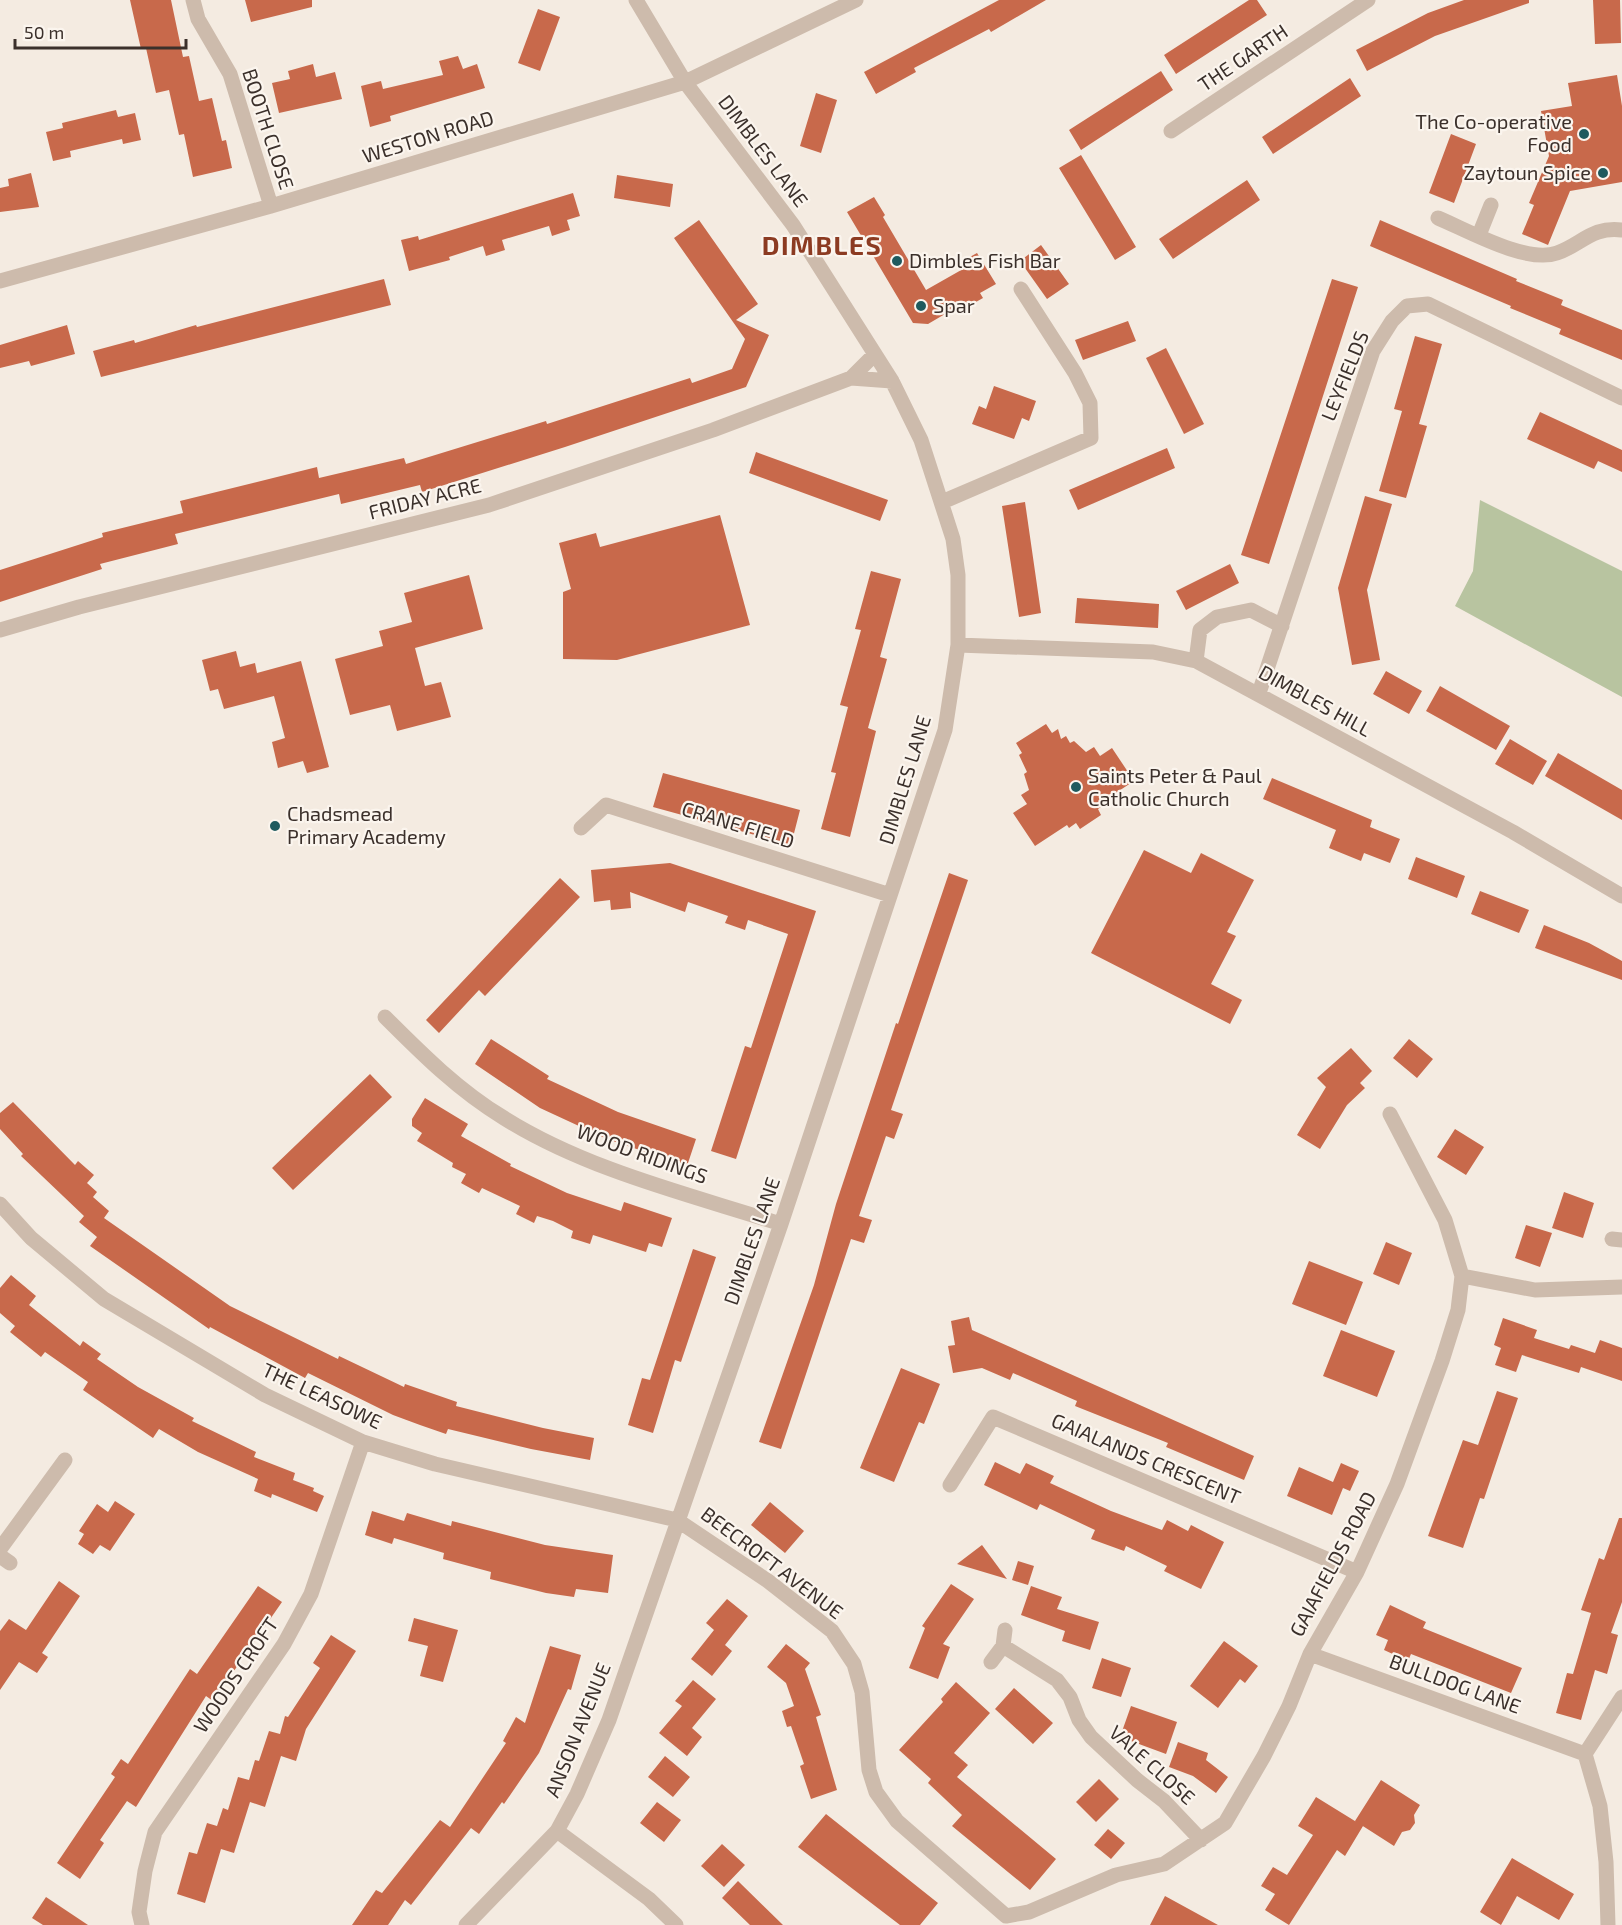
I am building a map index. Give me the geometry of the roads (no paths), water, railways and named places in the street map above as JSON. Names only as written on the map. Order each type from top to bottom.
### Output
[{"type":"street","name":"BOOTH CLOSE","points":[[193,0],[198,19],[231,74],[271,206]]},
{"type":"street","name":"DIMBLES LANE","points":[[636,0],[685,81],[793,225],[892,381],[921,440],[953,539],[958,575],[958,645],[945,730],[781,1224],[677,1520]]},
{"type":"street","name":"WESTON ROAD","points":[[0,281],[271,206],[685,81],[856,0]]},
{"type":"street","name":"THE GARTH","points":[[1171,131],[1368,0]]},
{"type":"street","points":[[1479,235],[1491,205]]},
{"type":"street","points":[[1438,218],[1519,252],[1542,256],[1558,253],[1584,236],[1613,229],[1622,230]]},
{"type":"street","points":[[942,502],[1091,438],[1090,403],[1075,373],[1021,289]]},
{"type":"street","name":"LEYFIELDS","points":[[1259,693],[1373,351],[1392,321],[1407,306],[1428,304],[1622,398]]},
{"type":"street","name":"FRIDAY ACRE","points":[[0,630],[90,604],[489,505],[713,430],[851,378],[875,354]]},
{"type":"street","name":"FRIDAY ACRE","points":[[851,378],[892,381]]},
{"type":"street","points":[[1196,661],[1200,630],[1217,617],[1251,610],[1282,626]]},
{"type":"street","name":"DIMBLES HILL","points":[[958,645],[1153,652],[1196,661],[1259,693],[1286,712],[1513,832],[1622,896]]},
{"type":"street","name":"CRANE FIELD","points":[[581,828],[606,806],[890,895]]},
{"type":"street","name":"WOOD RIDINGS","points":[[386,1017],[436,1068],[504,1118],[588,1161],[781,1224]]},
{"type":"street","name":"GAIAFIELDS ROAD","points":[[1029,1912],[1116,1875],[1164,1864],[1225,1822],[1264,1756],[1289,1706],[1310,1654],[1357,1572],[1397,1484],[1458,1310],[1462,1276],[1445,1220],[1390,1114]]},
{"type":"street","name":"THE LEASOWE","points":[[0,1203],[31,1238],[104,1299],[265,1395],[363,1442],[504,1482],[677,1520]]},
{"type":"street","points":[[1462,1276],[1535,1290],[1622,1286]]},
{"type":"street","name":"GAIALANDS CRESCENT","points":[[950,1485],[993,1417],[1357,1572]]},
{"type":"street","name":"WOODS CROFT","points":[[142,1925],[139,1912],[145,1872],[155,1832],[284,1644],[311,1594],[363,1442]]},
{"type":"street","points":[[0,1550],[65,1460]]},
{"type":"street","name":"ANSON AVENUE","points":[[466,1925],[557,1831],[577,1794],[609,1720],[677,1520]]},
{"type":"street","name":"BEECROFT AVENUE","points":[[677,1520],[768,1581],[832,1631],[854,1664],[862,1692],[869,1770],[876,1792],[897,1821],[1006,1916],[1029,1912]]},
{"type":"street","points":[[991,1662],[1003,1646],[1005,1630]]},
{"type":"street","name":"VALE CLOSE","points":[[1003,1646],[1058,1680],[1070,1697],[1079,1720],[1091,1737],[1137,1780],[1164,1801],[1201,1840]]},
{"type":"street","name":"BULLDOG LANE","points":[[1310,1654],[1585,1754]]},
{"type":"street","points":[[1608,1925],[1606,1862],[1600,1806],[1585,1754],[1622,1697]]},
{"type":"street","points":[[557,1831],[649,1899],[676,1925]]},
{"type":"place","name":"The Co-operative Food","points":[[1584,134]]},
{"type":"place","name":"Zaytoun Spice","points":[[1603,173]]},
{"type":"place","name":"Dimbles Fish Bar","points":[[897,261]]},
{"type":"place","name":"Spar","points":[[921,306]]},
{"type":"place","name":"Saints Peter & Paul Catholic Church","points":[[1076,787]]},
{"type":"place","name":"Chadsmead Primary Academy","points":[[275,826]]},
{"type":"district","name":"DIMBLES","points":[[822,246]]}]
